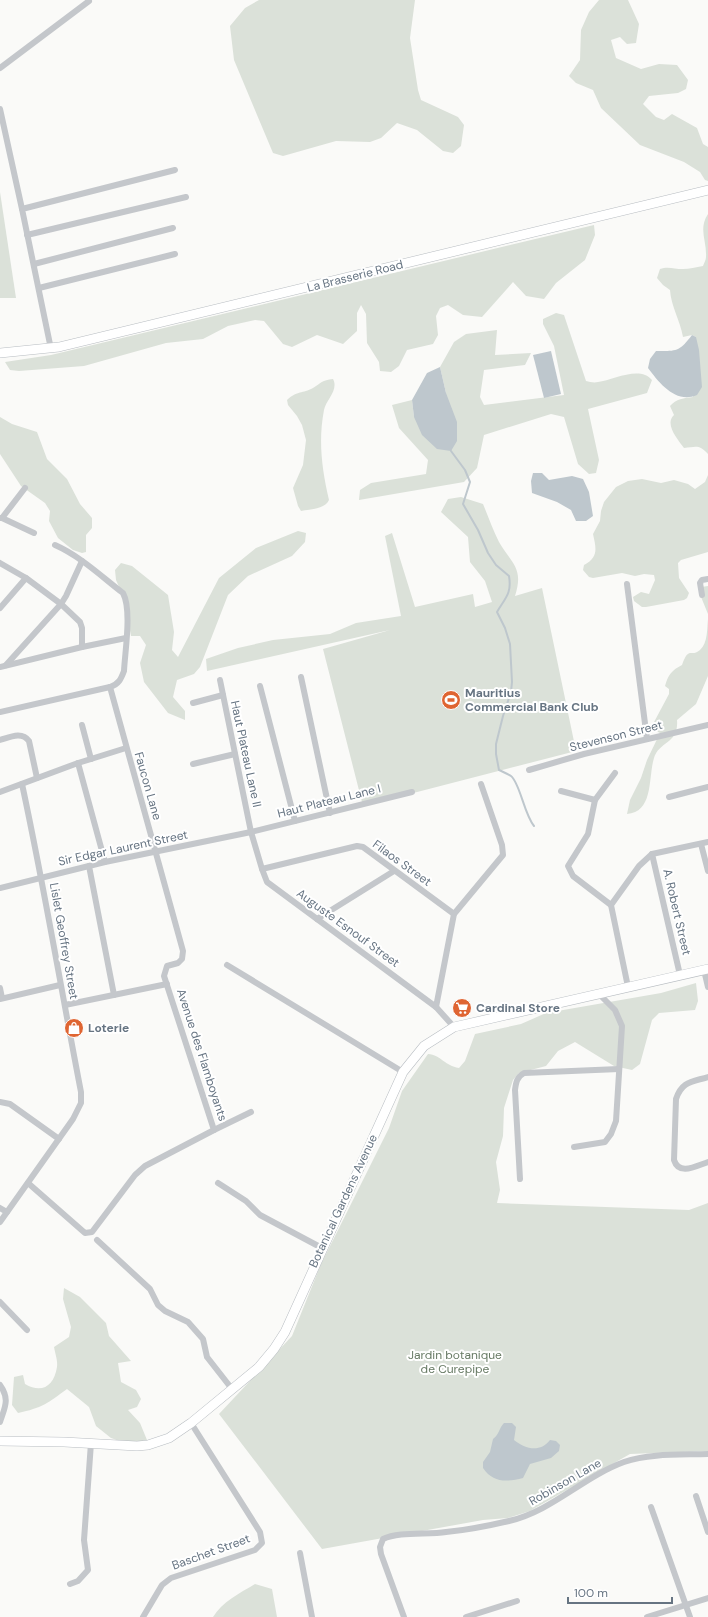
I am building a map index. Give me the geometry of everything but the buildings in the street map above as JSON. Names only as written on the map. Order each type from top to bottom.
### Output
[{"type":"street","points":[[0,68],[89,1]]},
{"type":"street","points":[[0,109],[51,349]]},
{"type":"street","points":[[22,209],[175,170]]},
{"type":"street","name":"La Brasserie Road","points":[[0,353],[51,349],[708,190]]},
{"type":"street","points":[[28,235],[186,197]]},
{"type":"street","points":[[34,264],[173,228]]},
{"type":"street","points":[[39,288],[174,254]]},
{"type":"street","points":[[25,488],[1,518],[34,533]]},
{"type":"street","points":[[0,712],[110,687],[116,685],[122,678],[124,671],[127,605],[123,593],[82,561],[55,545]]},
{"type":"street","points":[[3,666],[61,604],[82,561]]},
{"type":"street","points":[[0,563],[26,578],[61,604],[80,622],[82,628],[82,647]]},
{"type":"street","points":[[0,608],[26,578]]},
{"type":"street","points":[[702,595],[700,583],[702,580],[708,579]]},
{"type":"street","points":[[627,584],[647,740]]},
{"type":"street","points":[[3,666],[126,638]]},
{"type":"street","points":[[301,677],[330,813]]},
{"type":"street","name":"Haut Plateau Lane II","points":[[220,680],[251,832]]},
{"type":"street","points":[[260,686],[295,821]]},
{"type":"street","points":[[0,792],[78,763],[126,748],[110,687]]},
{"type":"street","points":[[193,702],[223,695]]},
{"type":"street","points":[[82,725],[90,759]]},
{"type":"street","name":"Stevenson Street","points":[[529,770],[584,754],[708,725]]},
{"type":"street","points":[[0,740],[20,735],[27,738],[29,741],[37,778]]},
{"type":"street","name":"Faucon Lane","points":[[126,748],[156,852]]},
{"type":"street","points":[[193,764],[235,754]]},
{"type":"street","points":[[78,763],[105,862]]},
{"type":"street","points":[[615,773],[595,800],[588,834],[568,866],[573,876],[611,905],[628,987]]},
{"type":"street","name":"Lislet Geoffrey Street","points":[[0,1222],[78,1112],[81,1103],[81,1092],[60,985],[42,877],[22,784]]},
{"type":"street","points":[[436,1007],[454,914],[503,854],[502,844],[481,784]]},
{"type":"street","points":[[669,797],[708,787]]},
{"type":"street","points":[[561,791],[595,800]]},
{"type":"street","name":"Haut Plateau Lane I","points":[[251,832],[412,792]]},
{"type":"street","name":"Sir Edgar Laurent Street","points":[[0,888],[105,862],[251,832]]},
{"type":"street","name":"Auguste Esnouf Street","points":[[251,832],[267,882],[436,1007],[454,1027]]},
{"type":"street","points":[[611,905],[639,866],[652,854],[708,842]]},
{"type":"street","points":[[701,844],[708,871]]},
{"type":"street","name":"Filaos Street","points":[[262,869],[357,846],[369,851],[454,914]]},
{"type":"street","name":"Avenue des Flamboyants","points":[[28,1183],[85,1233],[89,1233],[95,1228],[135,1176],[145,1166],[214,1130],[164,976],[167,966],[178,963],[182,959],[183,951],[156,852]]},
{"type":"street","name":"A. Robert Street","points":[[652,854],[680,975]]},
{"type":"street","points":[[89,866],[114,995]]},
{"type":"street","points":[[317,919],[394,871]]},
{"type":"street","points":[[227,965],[403,1072]]},
{"type":"street","points":[[706,970],[708,987]]},
{"type":"street","name":"Botanical Gardens Avenue","points":[[0,1441],[148,1445],[169,1438],[191,1423],[259,1367],[274,1349],[285,1332],[403,1072],[424,1046],[454,1027],[706,970]]},
{"type":"street","points":[[65,1005],[167,984]]},
{"type":"street","points":[[0,988],[1,998],[60,985]]},
{"type":"street","points":[[574,1147],[605,1142],[611,1134],[616,1121],[622,1026],[620,1018],[615,1010],[599,994]]},
{"type":"street","points":[[520,1179],[514,1090],[519,1076],[524,1073],[619,1069]]},
{"type":"street","points":[[708,1077],[687,1083],[679,1090],[676,1099],[674,1160],[676,1165],[681,1169],[686,1170],[708,1162]]},
{"type":"street","points":[[0,1102],[10,1104],[59,1139]]},
{"type":"street","points":[[214,1130],[251,1112]]},
{"type":"street","points":[[218,1184],[246,1201],[260,1214],[322,1248]]},
{"type":"street","points":[[0,1208],[7,1212]]},
{"type":"street","points":[[97,1240],[150,1289],[158,1305],[165,1311],[188,1322],[203,1339],[207,1357],[232,1389]]},
{"type":"street","points":[[0,1302],[26,1330]]},
{"type":"street","points":[[0,1385],[6,1394],[6,1401],[0,1422]]},
{"type":"street","name":"Baschet Street","points":[[143,1617],[162,1585],[171,1578],[255,1550],[262,1543],[260,1532],[191,1423]]},
{"type":"street","points":[[70,1584],[78,1581],[88,1570],[84,1540],[91,1443]]},
{"type":"street","name":"Robinson Lane","points":[[404,1617],[383,1560],[380,1546],[383,1539],[387,1537],[446,1532],[509,1521],[530,1515],[549,1506],[603,1472],[633,1459],[671,1455],[708,1454]]},
{"type":"street","points":[[696,1496],[708,1532]]},
{"type":"street","points":[[651,1506],[690,1617]]},
{"type":"street","points":[[300,1553],[312,1617]]},
{"type":"street","points":[[647,1617],[708,1598]]},
{"type":"street","points":[[466,1617],[517,1601]]},
{"type":"green space","points":[[259,0],[415,0],[410,38],[418,90],[421,100],[458,117],[464,125],[461,146],[453,153],[443,151],[417,130],[397,123],[381,138],[370,142],[336,141],[283,156],[273,153],[234,60],[230,26],[245,8]]},
{"type":"green space","points":[[599,0],[628,0],[639,24],[636,43],[627,44],[620,37],[611,40],[616,58],[641,69],[659,64],[677,65],[688,80],[686,89],[678,93],[649,96],[643,104],[656,117],[664,120],[672,114],[697,128],[703,144],[708,147],[708,181],[705,180],[700,172],[684,162],[640,145],[601,108],[593,90],[576,83],[569,76],[580,60],[581,30],[589,12]]},
{"type":"green space","points":[[0,192],[16,298],[0,298]]},
{"type":"green space","points":[[708,214],[708,454],[700,447],[684,448],[671,427],[671,419],[674,415],[670,406],[683,398],[693,397],[696,337],[692,335],[683,337],[672,302],[670,290],[657,278],[660,269],[663,268],[685,269],[703,266],[706,251],[703,230],[705,219]]},
{"type":"green space","points":[[594,225],[595,235],[585,260],[556,283],[544,299],[526,296],[513,282],[482,317],[463,315],[448,305],[440,308],[436,316],[438,335],[433,344],[407,350],[399,366],[391,372],[380,371],[379,362],[367,343],[366,314],[361,305],[357,313],[357,331],[343,344],[317,335],[292,347],[283,344],[264,321],[255,320],[228,326],[203,339],[166,343],[84,366],[19,371],[10,370],[5,362],[51,355]]},
{"type":"green space","points":[[556,313],[564,315],[586,381],[604,381],[634,374],[647,376],[652,380],[647,393],[588,409],[599,460],[596,473],[589,474],[578,464],[564,417],[551,414],[484,435],[477,468],[464,482],[359,500],[360,490],[371,483],[426,474],[428,460],[399,428],[392,405],[412,400],[414,417],[446,393],[440,367],[454,342],[466,334],[497,330],[495,355],[531,353],[525,365],[484,370],[480,397],[484,405],[564,395],[554,346],[543,324],[543,319]]},
{"type":"green space","points":[[333,379],[334,387],[325,406],[321,433],[324,478],[329,500],[321,507],[301,511],[293,488],[303,465],[306,440],[302,425],[288,405],[287,400],[297,393],[309,390],[324,381]]},
{"type":"green space","points":[[0,417],[12,424],[37,432],[47,459],[67,479],[80,504],[92,518],[92,528],[86,535],[86,552],[82,553],[73,550],[58,538],[49,521],[50,511],[45,503],[21,486],[0,454]]},
{"type":"green space","points":[[708,475],[708,552],[681,560],[678,563],[679,578],[689,593],[687,598],[684,600],[642,607],[634,601],[633,597],[641,592],[649,594],[655,580],[654,575],[644,574],[635,576],[622,573],[593,578],[589,577],[583,570],[584,565],[592,559],[595,552],[593,534],[600,521],[604,502],[616,487],[628,481],[642,479],[661,483],[674,480],[688,484],[695,489],[705,482]]},
{"type":"green space","name":"Mauritius Commercial Bank Club","points":[[461,497],[483,504],[499,542],[512,561],[517,572],[518,579],[515,596],[542,588],[576,751],[363,806],[323,649],[390,630],[207,671],[206,659],[238,648],[273,640],[330,634],[356,623],[401,616],[385,536],[392,533],[415,607],[473,594],[475,607],[492,602],[485,581],[470,562],[468,537],[441,512],[448,499]]},
{"type":"green space","points":[[298,531],[306,533],[305,542],[292,556],[248,576],[228,595],[200,667],[194,674],[177,680],[173,697],[185,711],[185,720],[168,713],[144,682],[140,663],[146,645],[140,636],[131,636],[124,598],[116,580],[115,570],[121,563],[132,566],[168,595],[174,632],[172,650],[178,657],[219,578],[256,548]]},
{"type":"green space","points":[[708,586],[708,614],[699,592],[701,587]]},
{"type":"green space","points":[[708,619],[708,676],[696,704],[677,720],[675,734],[657,752],[652,766],[646,800],[642,807],[636,812],[627,814],[630,800],[660,733],[653,729],[653,724],[669,694],[669,689],[665,686],[671,673],[682,665],[686,655],[697,652],[703,647],[707,635]]},
{"type":"green space","name":"Jardin botanique de Curepipe","points":[[696,983],[698,1001],[695,1010],[659,1013],[652,1020],[640,1064],[632,1070],[614,1066],[575,1042],[558,1051],[546,1066],[519,1073],[513,1080],[504,1108],[503,1136],[496,1162],[500,1190],[497,1203],[689,1210],[708,1203],[708,1451],[630,1454],[530,1511],[508,1518],[483,1520],[322,1549],[219,1414],[292,1336],[321,1264],[389,1128],[402,1091],[428,1054],[436,1056],[450,1065],[459,1068],[465,1061],[475,1034],[521,1024],[546,1013],[661,993]]},
{"type":"green space","points":[[64,1288],[80,1297],[106,1323],[109,1336],[131,1361],[118,1363],[121,1382],[136,1390],[141,1399],[137,1407],[128,1410],[140,1423],[147,1440],[128,1444],[111,1438],[96,1426],[89,1407],[67,1389],[39,1407],[33,1409],[18,1413],[12,1405],[14,1377],[23,1375],[25,1384],[37,1388],[46,1386],[53,1379],[57,1365],[54,1347],[69,1337],[71,1327],[63,1299]]},
{"type":"green space","points":[[255,1584],[272,1589],[277,1617],[213,1617],[226,1602]]},
{"type":"shaded area","points":[[692,335],[696,337],[699,350],[702,387],[697,395],[682,397],[675,395],[663,386],[648,368],[650,359],[656,351],[669,351],[680,348]]},
{"type":"shaded area","points":[[551,351],[561,394],[544,398],[533,355]]},
{"type":"shaded area","points":[[440,367],[446,393],[457,422],[457,441],[451,451],[437,449],[422,435],[414,417],[412,400],[427,373]]},
{"type":"shaded area","points":[[533,473],[542,473],[549,480],[572,476],[583,479],[589,492],[593,516],[586,521],[576,521],[571,510],[557,502],[532,493],[531,481]]},
{"type":"shaded area","points":[[504,1423],[512,1423],[516,1427],[514,1440],[523,1446],[532,1448],[542,1447],[550,1440],[556,1441],[560,1445],[559,1451],[551,1458],[530,1464],[523,1478],[506,1481],[496,1479],[487,1473],[483,1468],[483,1462],[490,1452],[493,1439],[497,1436]]},
{"type":"waterway","points":[[451,451],[465,470],[470,482],[463,504],[478,530],[488,553],[496,565],[509,576],[509,592],[497,612],[505,628],[510,644],[512,682],[511,692],[496,744],[496,754],[499,770],[511,776],[514,780],[520,792],[527,814],[534,826]]},
{"type":"place","name":"Mauritius Commercial Bank Club","points":[[451,700]]},
{"type":"place","name":"Cardinal Store","points":[[462,1008]]},
{"type":"place","name":"Loterie","points":[[74,1028]]}]
